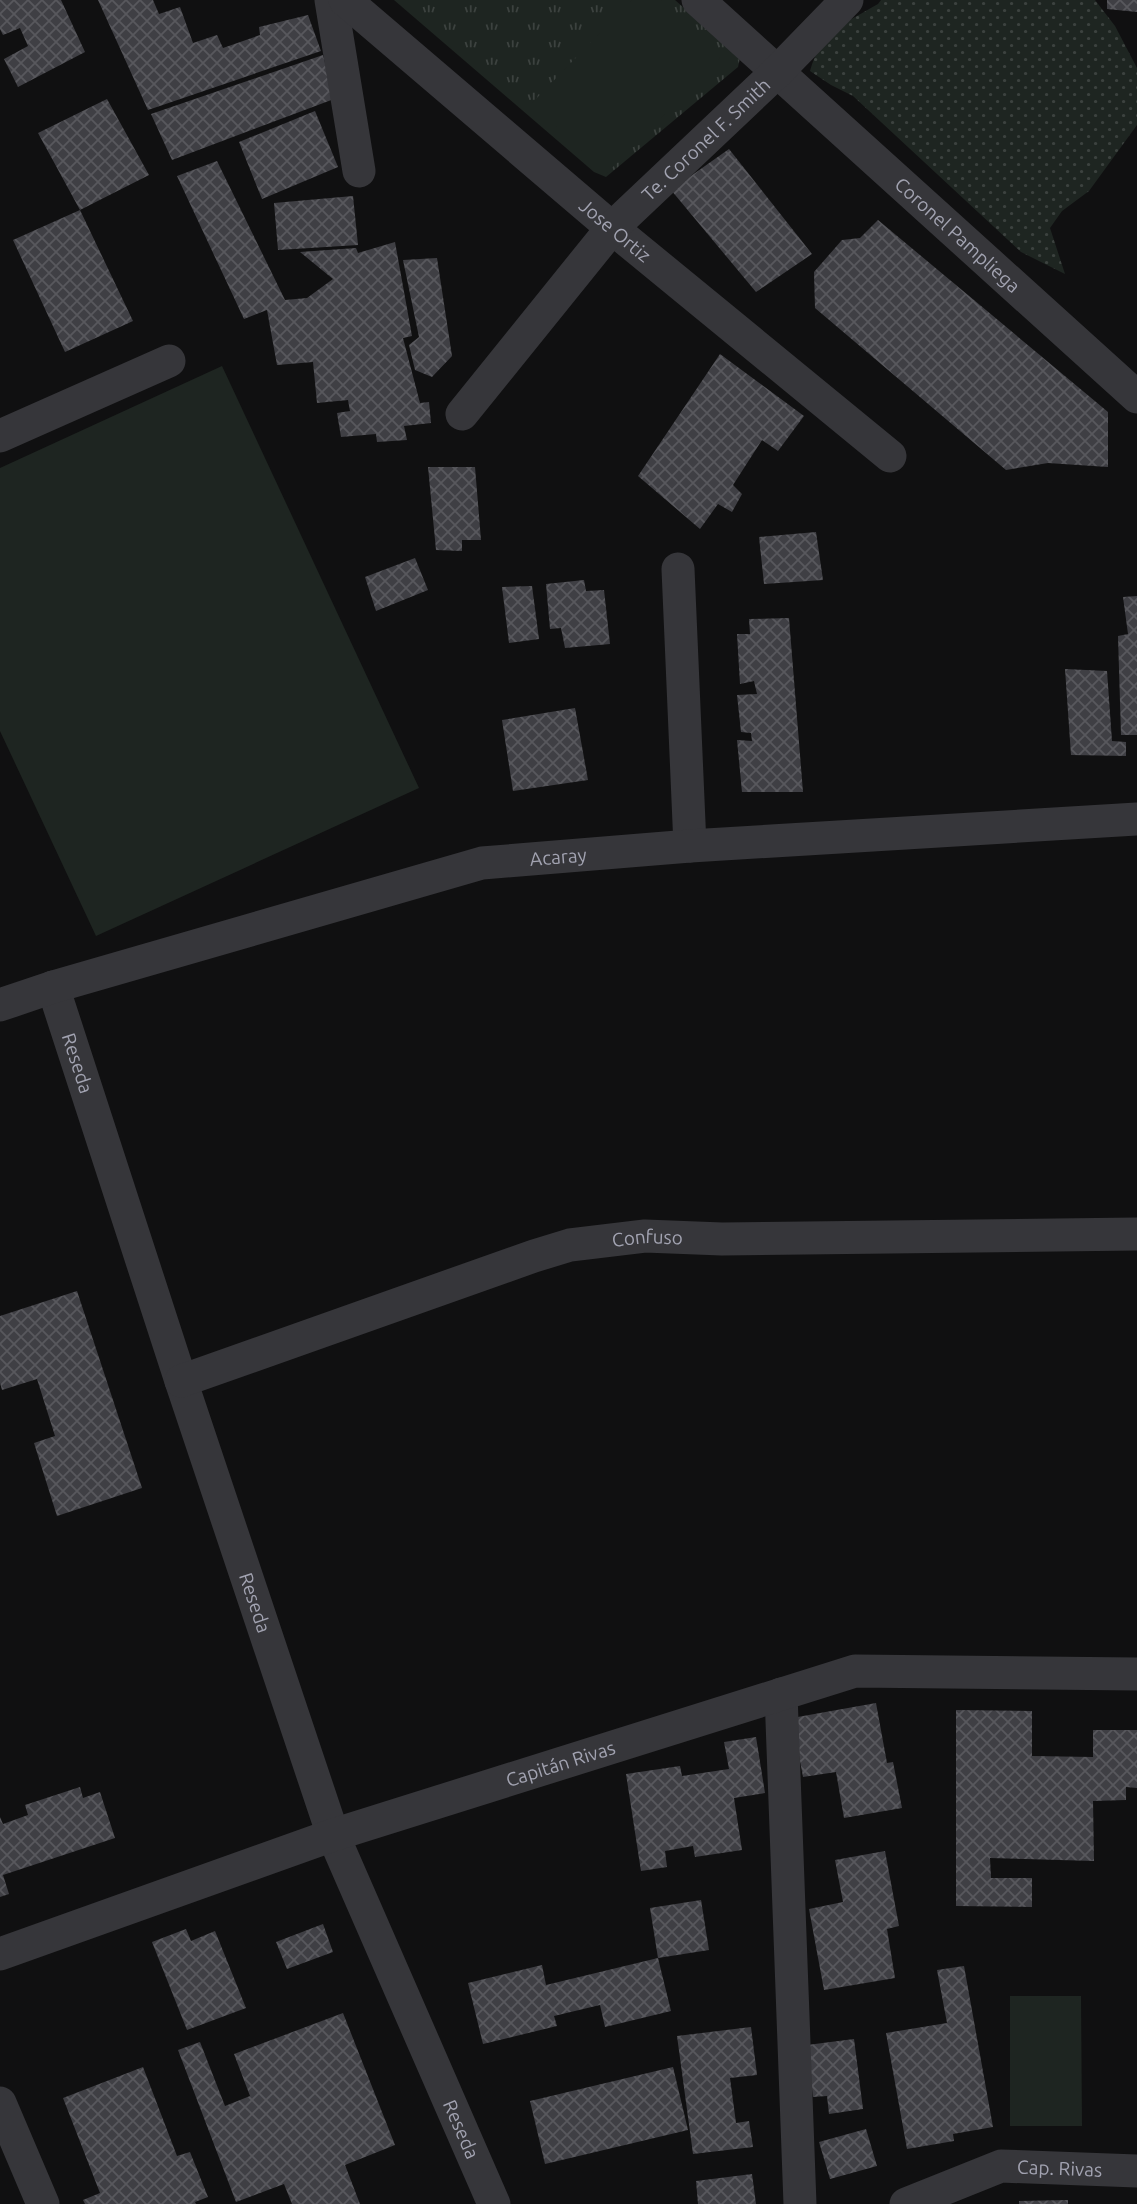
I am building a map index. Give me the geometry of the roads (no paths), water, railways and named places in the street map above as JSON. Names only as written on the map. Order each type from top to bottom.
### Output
[{"type":"street","points":[[331,0],[359,171]]},
{"type":"street","name":"Jose Ortiz","points":[[345,0],[612,228],[890,456]]},
{"type":"street","name":"Coronel Pampliega","points":[[698,0],[1137,397]]},
{"type":"street","name":"Te. Coronel F. Smith","points":[[462,414],[612,228],[778,71],[847,0]]},
{"type":"street","points":[[0,436],[169,361]]},
{"type":"street","points":[[678,569],[690,846]]},
{"type":"street","name":"Acaray","points":[[2,998],[53,987],[482,863],[690,846],[1137,819]]},
{"type":"street","name":"Reseda","points":[[53,987],[333,1835],[494,2204]]},
{"type":"street","name":"Confuso","points":[[181,1381],[534,1255],[570,1245],[645,1236],[722,1239],[1137,1234]]},
{"type":"street","name":"Capitán Rivas","points":[[0,1954],[333,1835],[855,1671],[1137,1674]]},
{"type":"street","points":[[781,1694],[800,2204]]},
{"type":"street","points":[[0,2103],[43,2204]]},
{"type":"street","name":"Cap. Rivas","points":[[906,2204],[1001,2166],[1137,2171]]}]
